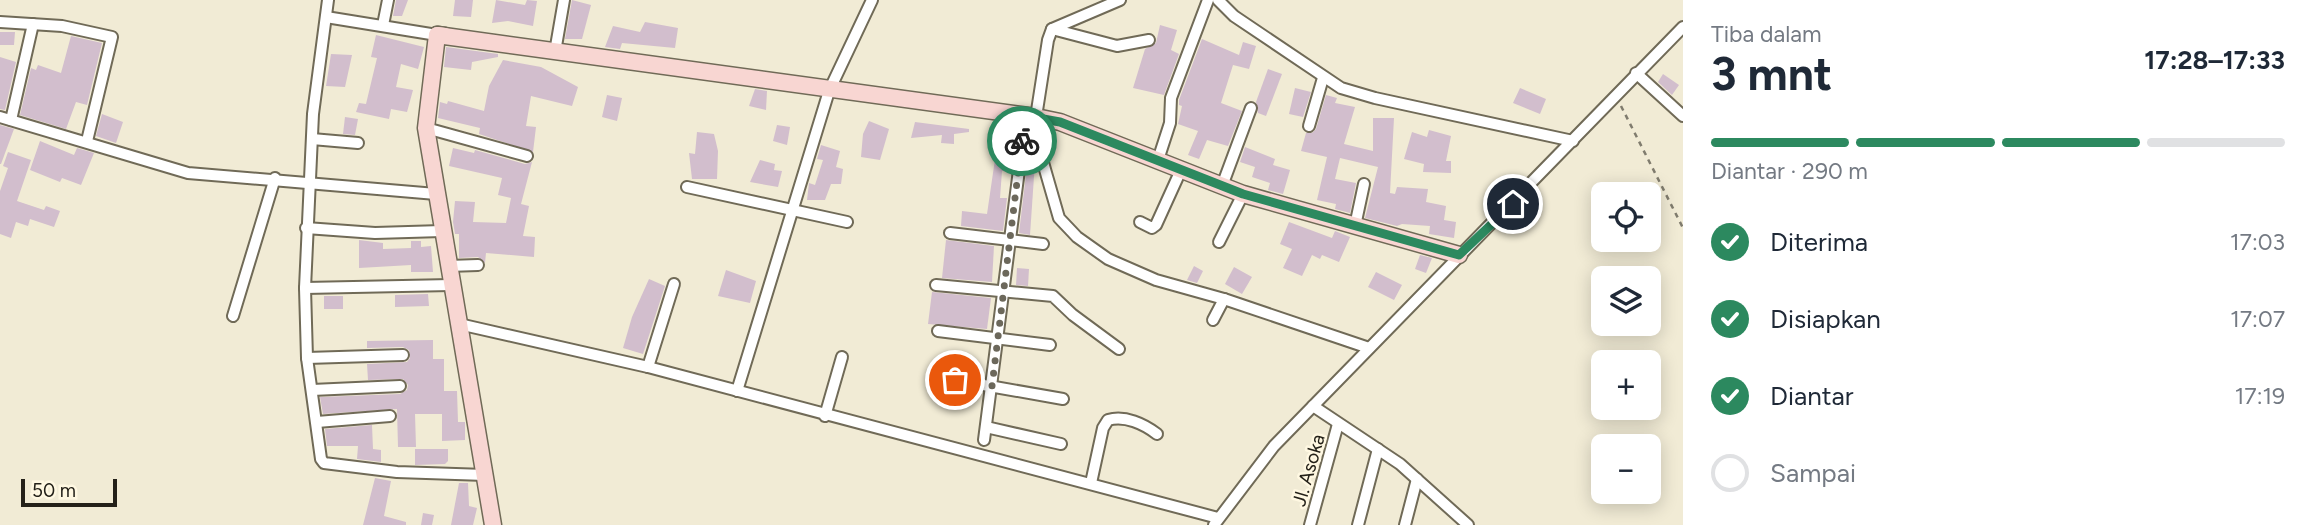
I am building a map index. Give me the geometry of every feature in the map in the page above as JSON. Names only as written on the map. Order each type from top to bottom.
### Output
[{"type":"street","points":[[328,0],[308,183],[305,288],[307,358],[321,459],[324,463],[397,472],[485,475]]},
{"type":"street","points":[[383,25],[388,0]]},
{"type":"street","points":[[555,52],[564,0]]},
{"type":"street","points":[[737,391],[795,212],[830,91],[872,0]]},
{"type":"street","points":[[984,440],[1008,240],[1048,40],[1052,29],[1120,0]]},
{"type":"street","points":[[1158,160],[1170,123],[1171,98],[1208,0]]},
{"type":"street","points":[[1218,0],[1234,16],[1341,88],[1375,98],[1573,141]]},
{"type":"street","points":[[326,17],[830,91],[1034,117],[1158,160],[1243,194],[1459,255]]},
{"type":"street","points":[[0,22],[33,24],[112,37],[87,141]]},
{"type":"street","points":[[33,24],[6,118],[87,141],[164,168],[188,173],[275,178],[436,194]]},
{"type":"street","points":[[459,324],[648,367],[825,416],[1091,483],[1216,522],[1274,446],[1683,27]]},
{"type":"street","points":[[1052,29],[1117,46],[1149,40]]},
{"type":"street","points":[[437,35],[426,128],[493,525]]},
{"type":"street","points":[[1636,73],[1683,116]]},
{"type":"street","points":[[1309,126],[1323,78]]},
{"type":"street","points":[[1222,186],[1251,108]]},
{"type":"street","points":[[1034,117],[1040,152],[1059,218],[1077,237],[1130,270],[1369,348]]},
{"type":"street","points":[[426,128],[527,156]]},
{"type":"street","points":[[312,139],[358,143]]},
{"type":"street","points":[[1140,222],[1152,228],[1156,225],[1181,170]]},
{"type":"street","points":[[233,316],[275,178]]},
{"type":"street","points":[[1354,226],[1364,184]]},
{"type":"street","points":[[687,187],[848,222]]},
{"type":"street","points":[[1219,242],[1243,194]]},
{"type":"street","points":[[306,228],[376,233],[442,231]]},
{"type":"street","points":[[950,233],[1043,244]]},
{"type":"street","points":[[448,266],[478,265]]},
{"type":"street","points":[[648,367],[674,284]]},
{"type":"street","points":[[305,288],[451,285]]},
{"type":"street","points":[[936,285],[1002,289],[1059,298],[1073,315],[1119,349]]},
{"type":"street","points":[[1213,320],[1224,299]]},
{"type":"street","points":[[938,331],[997,336],[1050,345]]},
{"type":"street","points":[[307,358],[403,355]]},
{"type":"street","points":[[825,416],[842,356]]},
{"type":"street","points":[[955,380],[1063,399]]},
{"type":"street","points":[[312,390],[400,386]]},
{"type":"street","points":[[1313,406],[1418,479],[1462,522]]},
{"type":"street","points":[[317,422],[390,416]]},
{"type":"street","points":[[1091,483],[1103,428],[1108,420],[1135,422],[1157,434]]},
{"type":"street","name":"Jl. Asoka","points":[[1310,525],[1338,424]]},
{"type":"street","points":[[986,427],[1061,444]]},
{"type":"street","points":[[1358,525],[1378,449]]},
{"type":"street","points":[[1405,525],[1418,479]]},
{"type":"path","points":[[1616,96],[1683,228]]},
{"type":"building","points":[[396,0],[408,0],[402,16],[393,16]]},
{"type":"building","points":[[455,0],[473,0],[471,17],[453,16]]},
{"type":"building","points":[[496,0],[525,5],[527,0],[537,1],[533,26],[508,21],[492,23]]},
{"type":"building","points":[[572,0],[591,5],[582,39],[565,39]]},
{"type":"building","points":[[645,22],[678,28],[675,48],[622,43],[620,49],[605,47],[613,26],[640,32]]},
{"type":"building","points":[[1160,25],[1177,30],[1171,50],[1179,54],[1164,95],[1133,88],[1145,49],[1156,43]]},
{"type":"building","points":[[0,32],[15,32],[14,45],[0,45]]},
{"type":"building","points":[[376,35],[424,47],[418,69],[401,64],[396,87],[413,90],[407,112],[391,109],[389,119],[356,112],[359,103],[366,104],[377,58],[371,57]]},
{"type":"building","points":[[71,36],[102,43],[87,105],[76,102],[66,129],[20,115],[31,68],[36,70],[38,65],[61,73]]},
{"type":"building","points":[[1202,39],[1239,55],[1243,42],[1256,46],[1249,69],[1233,65],[1221,103],[1242,111],[1228,146],[1207,140],[1199,159],[1188,155],[1198,131],[1178,124],[1182,106],[1179,105],[1179,100]]},
{"type":"building","points":[[446,47],[498,54],[498,57],[472,62],[471,70],[444,67]]},
{"type":"building","points":[[331,54],[352,55],[345,87],[326,86]]},
{"type":"building","points":[[0,57],[16,62],[5,110],[0,109]]},
{"type":"building","points":[[503,60],[541,67],[578,87],[572,106],[531,96],[526,126],[536,127],[533,152],[479,134],[480,128],[438,118],[440,102],[447,104],[448,101],[484,111],[489,86]]},
{"type":"building","points":[[1268,69],[1282,74],[1266,116],[1258,113],[1256,102]]},
{"type":"building","points":[[1663,74],[1679,85],[1672,95],[1658,82]]},
{"type":"building","points":[[1295,88],[1311,92],[1303,117],[1289,114]]},
{"type":"building","points":[[1520,88],[1546,99],[1540,114],[1513,103]]},
{"type":"building","points":[[755,89],[767,91],[766,110],[749,106]]},
{"type":"building","points":[[607,95],[622,98],[617,121],[602,117]]},
{"type":"building","points":[[1326,95],[1337,98],[1335,103],[1355,107],[1344,144],[1373,151],[1373,118],[1394,118],[1390,193],[1395,194],[1397,187],[1428,189],[1426,202],[1446,206],[1444,220],[1456,222],[1454,238],[1429,234],[1430,226],[1397,226],[1365,218],[1378,167],[1340,158],[1335,179],[1356,183],[1350,213],[1335,209],[1336,204],[1317,200],[1327,157],[1301,151],[1306,133],[1312,133],[1316,129]]},
{"type":"building","points":[[102,114],[123,122],[116,143],[96,136]]},
{"type":"building","points":[[345,117],[358,119],[355,135],[343,134]]},
{"type":"building","points":[[869,121],[889,129],[880,160],[861,157],[863,134]]},
{"type":"building","points":[[915,122],[969,129],[969,132],[954,134],[954,144],[941,143],[942,135],[911,138]]},
{"type":"building","points":[[0,125],[14,129],[1,164],[0,164]]},
{"type":"building","points":[[777,125],[790,127],[787,145],[773,141]]},
{"type":"building","points":[[1429,130],[1451,136],[1446,161],[1451,161],[1451,173],[1423,172],[1424,164],[1404,159],[1412,132],[1427,137]]},
{"type":"building","points":[[697,132],[714,134],[718,151],[717,179],[692,179],[689,153],[695,154]]},
{"type":"building","points":[[999,132],[1011,133],[1009,157],[1013,157],[1011,172],[1002,171],[1000,198],[1007,198],[1003,231],[961,226],[962,211],[987,214]]},
{"type":"building","points":[[40,141],[74,155],[77,148],[94,153],[81,185],[62,178],[60,182],[30,170]]},
{"type":"building","points":[[821,145],[840,151],[836,167],[843,169],[841,184],[831,184],[825,200],[807,200],[809,183],[815,185],[823,160],[817,159]]},
{"type":"building","points":[[1245,147],[1275,159],[1273,165],[1290,170],[1283,194],[1268,190],[1270,183],[1252,177],[1255,167],[1240,162]]},
{"type":"building","points":[[453,148],[474,153],[475,150],[525,164],[532,162],[521,204],[529,206],[523,236],[535,237],[534,257],[486,253],[485,263],[478,257],[459,258],[459,234],[455,234],[453,222],[455,201],[475,202],[473,222],[506,223],[511,198],[498,195],[502,178],[449,166]]},
{"type":"building","points":[[8,152],[31,160],[17,201],[44,210],[46,206],[60,211],[54,227],[30,219],[28,226],[16,222],[11,238],[0,234],[0,191],[8,168],[3,166]]},
{"type":"building","points":[[1028,158],[1035,162],[1030,235],[1019,233]]},
{"type":"building","points":[[760,160],[775,164],[774,170],[782,171],[778,187],[750,182]]},
{"type":"building","points":[[1289,222],[1332,238],[1335,231],[1350,237],[1339,262],[1322,255],[1320,259],[1312,255],[1302,276],[1283,268],[1292,249],[1280,244]]},
{"type":"building","points":[[359,240],[383,243],[383,249],[411,248],[411,241],[421,241],[421,247],[431,246],[433,272],[411,272],[411,265],[359,268]]},
{"type":"building","points":[[946,240],[994,246],[992,282],[942,278]]},
{"type":"building","points":[[1420,255],[1432,258],[1426,273],[1415,269]]},
{"type":"building","points":[[1194,266],[1203,271],[1197,283],[1187,280]]},
{"type":"building","points":[[1234,267],[1252,277],[1242,294],[1225,284]]},
{"type":"building","points":[[1017,268],[1029,269],[1028,286],[1016,285]]},
{"type":"building","points":[[726,270],[756,281],[750,303],[718,296]]},
{"type":"building","points":[[1376,272],[1402,285],[1394,300],[1368,287]]},
{"type":"building","points":[[649,279],[665,286],[643,354],[623,348],[632,317]]},
{"type":"building","points":[[932,292],[991,298],[987,329],[928,324]]},
{"type":"building","points":[[428,294],[429,306],[395,307],[395,295]]},
{"type":"building","points":[[324,296],[343,296],[343,309],[324,309]]},
{"type":"building","points":[[433,340],[433,359],[444,359],[444,391],[457,391],[458,422],[465,422],[465,440],[442,441],[442,414],[415,414],[416,447],[398,447],[397,409],[323,414],[320,397],[400,394],[407,390],[408,385],[403,379],[368,380],[367,364],[407,362],[410,358],[409,350],[403,347],[367,348],[367,341]]},
{"type":"building","points":[[372,425],[373,449],[381,450],[381,462],[357,459],[358,446],[327,446],[325,429]]},
{"type":"building","points":[[415,449],[448,449],[448,461],[445,464],[415,465]]},
{"type":"building","points":[[375,478],[391,481],[384,516],[406,522],[406,525],[363,525]]},
{"type":"building","points":[[459,483],[468,483],[469,506],[477,508],[473,525],[451,525]]},
{"type":"building","points":[[423,513],[434,515],[432,525],[421,525]]},
{"type":"way so far","points":[[955,380],[992,386],[1022,141]]},
{"type":"route","points":[[1022,141],[1026,116],[1060,122],[1243,194],[1459,255],[1513,204]]}]
